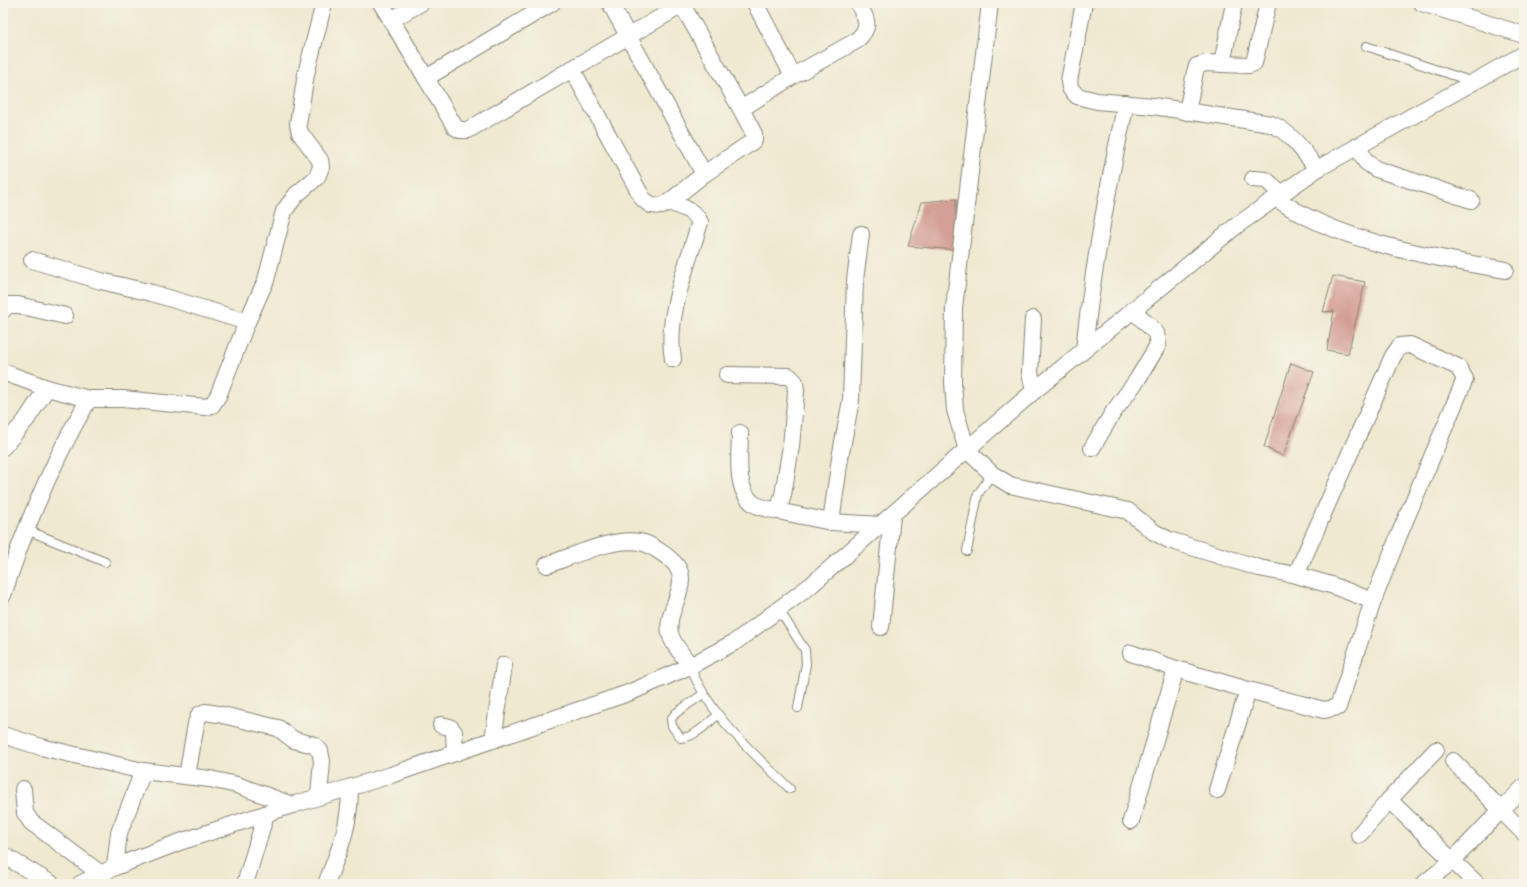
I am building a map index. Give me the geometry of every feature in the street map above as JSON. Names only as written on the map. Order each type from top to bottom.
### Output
[{"type":"street","points":[[3,372],[47,388],[89,399],[123,399],[205,407],[212,405],[218,396],[247,322],[266,280],[284,211],[296,195],[317,177],[321,167],[320,160],[300,133],[298,124],[306,74],[324,3]]},
{"type":"street","points":[[381,3],[455,127],[460,130],[468,130],[572,69],[629,37],[682,4],[741,109],[754,134],[754,140],[704,174],[669,202],[662,206],[651,205],[643,200],[572,69]]},
{"type":"street","points":[[391,20],[421,3]]},
{"type":"street","points":[[426,78],[552,3]]},
{"type":"street","points":[[610,3],[704,174]]},
{"type":"street","points":[[755,3],[793,76]]},
{"type":"street","points":[[741,109],[793,76],[856,41],[865,33],[868,27],[866,19],[858,3]]},
{"type":"street","points":[[990,3],[954,308],[953,382],[955,410],[967,450],[992,474],[1010,485],[1128,511],[1154,532],[1169,540],[1259,568],[1296,575],[1331,585],[1374,601]]},
{"type":"street","points":[[1084,3],[1069,81],[1070,88],[1077,96],[1098,101],[1126,103],[1270,124],[1280,128],[1298,146],[1317,169]]},
{"type":"street","points":[[1222,64],[1234,3]]},
{"type":"street","points":[[1187,112],[1195,72],[1198,66],[1206,63],[1254,63],[1268,3]]},
{"type":"street","points":[[1422,3],[1524,35]]},
{"type":"street","points":[[80,884],[115,867],[177,843],[292,804],[350,788],[456,753],[631,692],[690,666],[735,642],[810,586],[1034,391],[1236,226],[1317,169],[1524,54]]},
{"type":"street","points":[[1084,350],[1108,181],[1126,103]]},
{"type":"street","points":[[1357,146],[1366,162],[1376,169],[1471,200]]},
{"type":"street","points":[[1254,179],[1266,180],[1279,196],[1317,221],[1345,234],[1423,254],[1505,270]]},
{"type":"street","points":[[669,202],[697,215],[700,222],[675,312],[671,338],[673,359]]},
{"type":"street","points":[[831,522],[840,458],[851,400],[854,296],[860,234]]},
{"type":"street","points":[[32,260],[101,281],[152,293],[247,322]]},
{"type":"street","points":[[3,310],[8,305],[18,305],[65,316]]},
{"type":"street","points":[[1092,448],[1112,414],[1138,380],[1158,345],[1156,333],[1133,310]]},
{"type":"street","points":[[1033,319],[1030,372],[1034,391]]},
{"type":"street","points":[[1131,653],[1176,669],[1324,710],[1338,707],[1374,601],[1399,535],[1462,390],[1465,379],[1458,367],[1410,346],[1400,346],[1393,356],[1296,575]]},
{"type":"street","points":[[727,375],[790,376],[795,382],[796,392],[791,446],[783,496],[778,511]]},
{"type":"street","points":[[3,447],[33,411],[47,388]]},
{"type":"street","points":[[3,594],[63,444],[89,399]]},
{"type":"street","points":[[740,433],[741,482],[746,496],[754,504],[778,511],[831,522],[886,520]]},
{"type":"street","points":[[881,627],[886,520]]},
{"type":"street","points":[[547,565],[610,544],[628,542],[644,543],[672,560],[679,569],[681,579],[680,590],[669,624],[669,632],[672,640],[690,666]]},
{"type":"street","points":[[493,740],[504,665]]},
{"type":"street","points":[[1131,821],[1176,669]]},
{"type":"street","points":[[1217,790],[1248,690]]},
{"type":"street","points":[[187,776],[196,724],[199,715],[206,712],[278,728],[294,740],[314,745],[320,751],[322,760],[320,796]]},
{"type":"street","points":[[441,725],[450,728],[454,732],[456,753]]},
{"type":"street","points":[[3,735],[41,747],[143,771],[210,779],[237,785],[292,804]]},
{"type":"street","points":[[1359,835],[1389,800],[1436,750]]},
{"type":"street","points":[[1453,760],[1524,833]]},
{"type":"street","points":[[115,867],[119,833],[143,771]]},
{"type":"street","points":[[1425,883],[1452,861],[1524,787]]},
{"type":"street","points":[[326,884],[347,830],[350,810],[350,788]]},
{"type":"street","points":[[23,790],[24,813],[31,822],[100,874]]},
{"type":"street","points":[[1389,800],[1477,884]]},
{"type":"street","points":[[245,884],[266,814]]},
{"type":"street","points":[[3,855],[52,884]]},
{"type":"lane","points":[[1366,46],[1474,82]]},
{"type":"lane","points":[[967,551],[978,494],[992,474]]},
{"type":"lane","points":[[28,530],[105,562]]},
{"type":"lane","points":[[779,610],[805,650],[806,664],[798,708]]},
{"type":"lane","points":[[690,666],[703,694],[718,715],[790,789]]},
{"type":"lane","points":[[703,694],[676,713],[671,719],[672,726],[681,738],[686,737],[692,735],[718,715]]},
{"type":"building","points":[[956,199],[956,250],[908,246],[922,202]]},
{"type":"building","points":[[1333,276],[1365,282],[1348,354],[1327,350],[1334,311],[1323,312]]},
{"type":"building","points":[[1291,363],[1314,372],[1283,456],[1264,447]]}]
